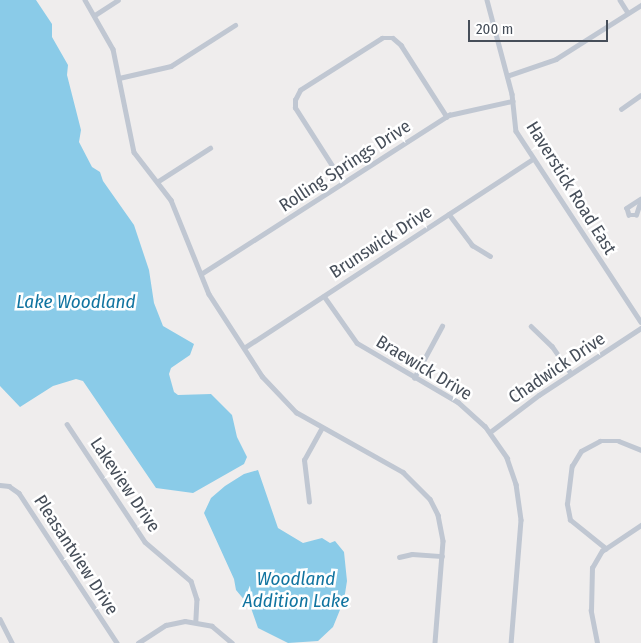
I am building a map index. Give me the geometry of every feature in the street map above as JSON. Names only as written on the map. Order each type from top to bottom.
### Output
[{"type":"street","points":[[85,0],[111,42],[134,152],[170,200],[211,298],[244,348],[282,400],[322,428],[403,472],[420,486],[438,515],[442,556],[435,643]]},
{"type":"street","points":[[95,15],[118,0]]},
{"type":"street","name":"Haverstick Road East","points":[[487,0],[507,76],[516,131],[641,322]]},
{"type":"street","points":[[620,0],[628,13]]},
{"type":"street","points":[[507,76],[556,59],[641,5]]},
{"type":"street","points":[[119,78],[171,66],[235,25]]},
{"type":"street","points":[[343,184],[294,103],[300,90],[382,38],[393,38],[401,44],[447,117]]},
{"type":"street","points":[[621,109],[641,95]]},
{"type":"street","name":"Rolling Springs Drive","points":[[201,274],[447,117],[512,101]]},
{"type":"street","points":[[157,182],[210,148]]},
{"type":"street","name":"Brunswick Drive","points":[[244,348],[533,159]]},
{"type":"street","points":[[449,214],[472,245],[490,256]]},
{"type":"street","name":"Braewick Drive","points":[[324,296],[357,343],[458,402],[490,432],[506,458],[520,503],[511,643]]},
{"type":"street","points":[[414,378],[442,326]]},
{"type":"street","points":[[531,326],[552,346],[571,373]]},
{"type":"street","name":"Chadwick Drive","points":[[490,432],[571,373],[641,328]]},
{"type":"street","name":"Lakeview Drive","points":[[67,424],[145,542],[191,582],[197,599],[196,621]]},
{"type":"street","points":[[309,502],[304,460],[322,428]]},
{"type":"street","points":[[606,549],[570,520],[567,504],[572,466],[582,451],[600,441],[619,441],[641,450]]},
{"type":"street","name":"Pleasantview Drive","points":[[0,485],[9,486],[19,493],[117,643]]},
{"type":"street","points":[[597,643],[591,611],[591,580],[596,559],[606,549],[641,525]]},
{"type":"street","points":[[398,557],[412,554],[442,556]]},
{"type":"street","points":[[0,619],[12,643]]},
{"type":"street","points":[[138,643],[166,625],[196,621],[219,631],[232,643]]},
{"type":"water","name":"Lake Woodland","points":[[0,0],[36,0],[52,24],[52,37],[68,65],[67,75],[81,130],[79,142],[92,167],[100,172],[103,181],[134,225],[149,270],[154,303],[163,326],[194,344],[190,355],[171,368],[169,374],[174,392],[178,395],[211,394],[232,415],[237,437],[247,457],[244,464],[193,493],[156,488],[83,381],[76,379],[53,386],[20,407],[0,386]]},
{"type":"water","name":"Woodland Addition Lake","points":[[258,470],[278,528],[303,543],[322,538],[330,543],[335,541],[344,552],[347,581],[344,600],[333,627],[318,641],[288,643],[258,628],[251,608],[236,590],[234,579],[204,513],[211,498],[225,486],[244,474]]}]
